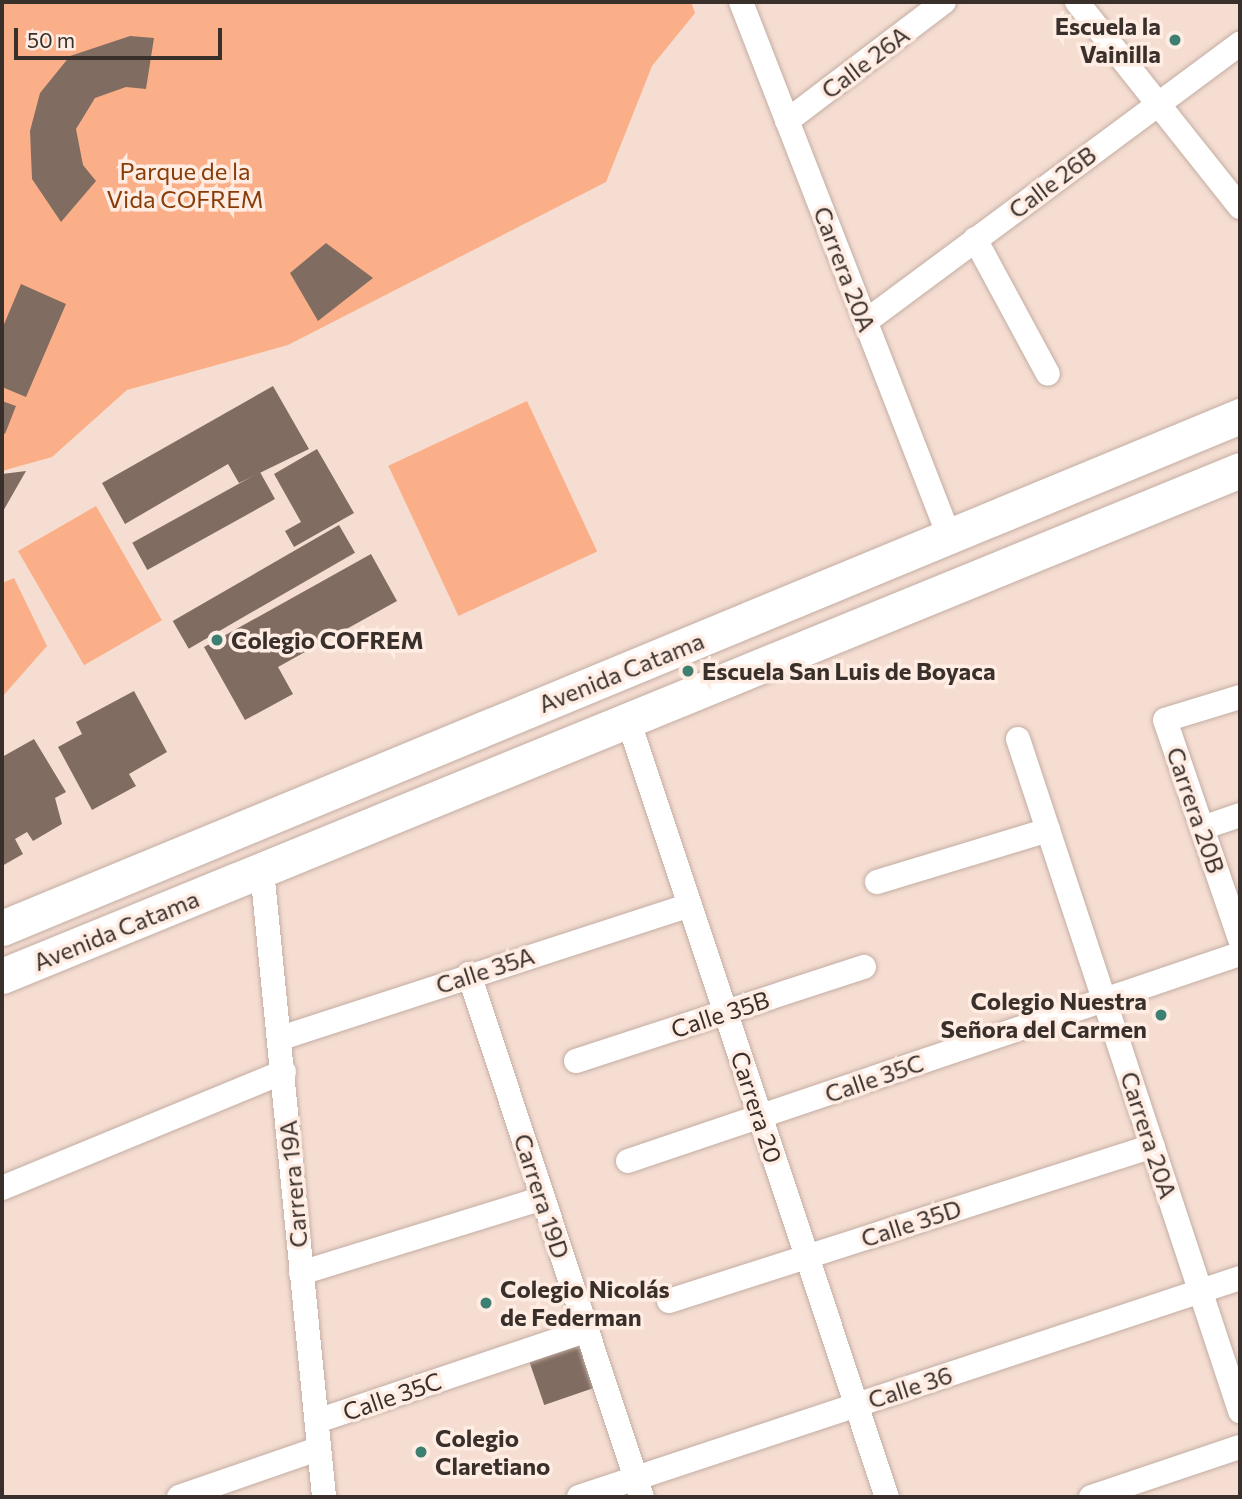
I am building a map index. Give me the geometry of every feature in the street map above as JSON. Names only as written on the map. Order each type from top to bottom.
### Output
[{"type":"main road","name":"Avenida Catama","points":[[2,928],[1240,416]]},
{"type":"main road","name":"Avenida Catama","points":[[2,976],[627,716],[1240,470]]},
{"type":"street","name":"Carrera 20A","points":[[741,2],[949,536]]},
{"type":"street","name":"Calle 26A","points":[[787,121],[944,2]]},
{"type":"street","points":[[1077,2],[1240,207]]},
{"type":"street","name":"Calle 26B","points":[[865,321],[1240,43]]},
{"type":"street","points":[[975,239],[1048,374]]},
{"type":"street","name":"Carrera 20B","points":[[1240,697],[1165,720],[1240,939]]},
{"type":"street","name":"Carrera 20","points":[[627,716],[887,1497]]},
{"type":"street","name":"Carrera 20A","points":[[1018,739],[1240,1411]]},
{"type":"street","points":[[1202,828],[1240,815]]},
{"type":"street","points":[[877,882],[1048,830]]},
{"type":"street","name":"Carrera 19A","points":[[262,870],[281,1038],[324,1497]]},
{"type":"street","name":"Calle 35A","points":[[281,1038],[469,974],[690,905]]},
{"type":"street","name":"Calle 35C","points":[[628,1161],[1240,954]]},
{"type":"street","name":"Calle 35B","points":[[576,1061],[864,967]]},
{"type":"street","name":"Carrera 19D","points":[[469,974],[639,1488]]},
{"type":"street","points":[[2,1188],[284,1072]]},
{"type":"street","name":"Calle 35D","points":[[669,1301],[1153,1146]]},
{"type":"street","points":[[301,1273],[543,1198]]},
{"type":"street","name":"Calle 36","points":[[579,1497],[639,1488],[857,1405],[1240,1278]]},
{"type":"street","name":"Calle 35C","points":[[317,1421],[587,1330]]},
{"type":"street","points":[[1091,1497],[1240,1447]]},
{"type":"street","points":[[179,1497],[318,1449]]},
{"type":"green space","name":"Parque de la Vida COFREM","points":[[2,2],[691,2],[695,13],[652,66],[606,182],[288,345],[127,390],[52,457],[2,471]]},
{"type":"green space","points":[[527,401],[597,551],[458,616],[388,466]]},
{"type":"green space","points":[[96,506],[162,620],[84,665],[18,551]]},
{"type":"green space","points":[[14,578],[47,646],[2,697],[2,583]]},
{"type":"building","points":[[130,36],[154,38],[146,89],[126,87],[95,98],[76,129],[83,165],[96,181],[61,222],[32,179],[30,131],[40,93],[70,56]]},
{"type":"building","points":[[326,243],[373,278],[318,321],[290,273]]},
{"type":"building","points":[[21,284],[66,304],[26,397],[2,387],[2,329]]},
{"type":"building","points":[[273,386],[309,449],[239,483],[228,464],[125,524],[102,483]]},
{"type":"building","points":[[2,401],[16,406],[5,434],[2,432]]},
{"type":"building","points":[[317,449],[354,513],[294,547],[285,531],[301,522],[274,474]]},
{"type":"building","points":[[26,471],[2,513],[2,474]]},
{"type":"building","points":[[260,472],[275,499],[147,570],[132,543]]},
{"type":"building","points":[[339,525],[355,553],[189,649],[173,621]]},
{"type":"building","points":[[371,554],[397,601],[278,667],[293,694],[245,720],[204,647]]},
{"type":"building","points":[[134,691],[167,752],[129,774],[136,786],[92,810],[58,747],[82,734],[76,722]]},
{"type":"building","points":[[34,739],[66,792],[55,798],[62,824],[33,841],[27,832],[15,839],[23,854],[2,866],[2,757]]},
{"type":"building","points":[[586,1342],[601,1385],[544,1405],[529,1362]]},
{"type":"place","name":"Escuela la Vainilla","points":[[1175,40]]},
{"type":"place","name":"Colegio COFREM","points":[[217,640]]},
{"type":"place","name":"Escuela San Luis de Boyaca","points":[[688,671]]},
{"type":"place","name":"Colegio Nuestra Señora del Carmen","points":[[1161,1015]]},
{"type":"place","name":"Colegio Nicolás de Federman","points":[[486,1303]]},
{"type":"place","name":"Colegio Claretiano","points":[[421,1452]]}]
